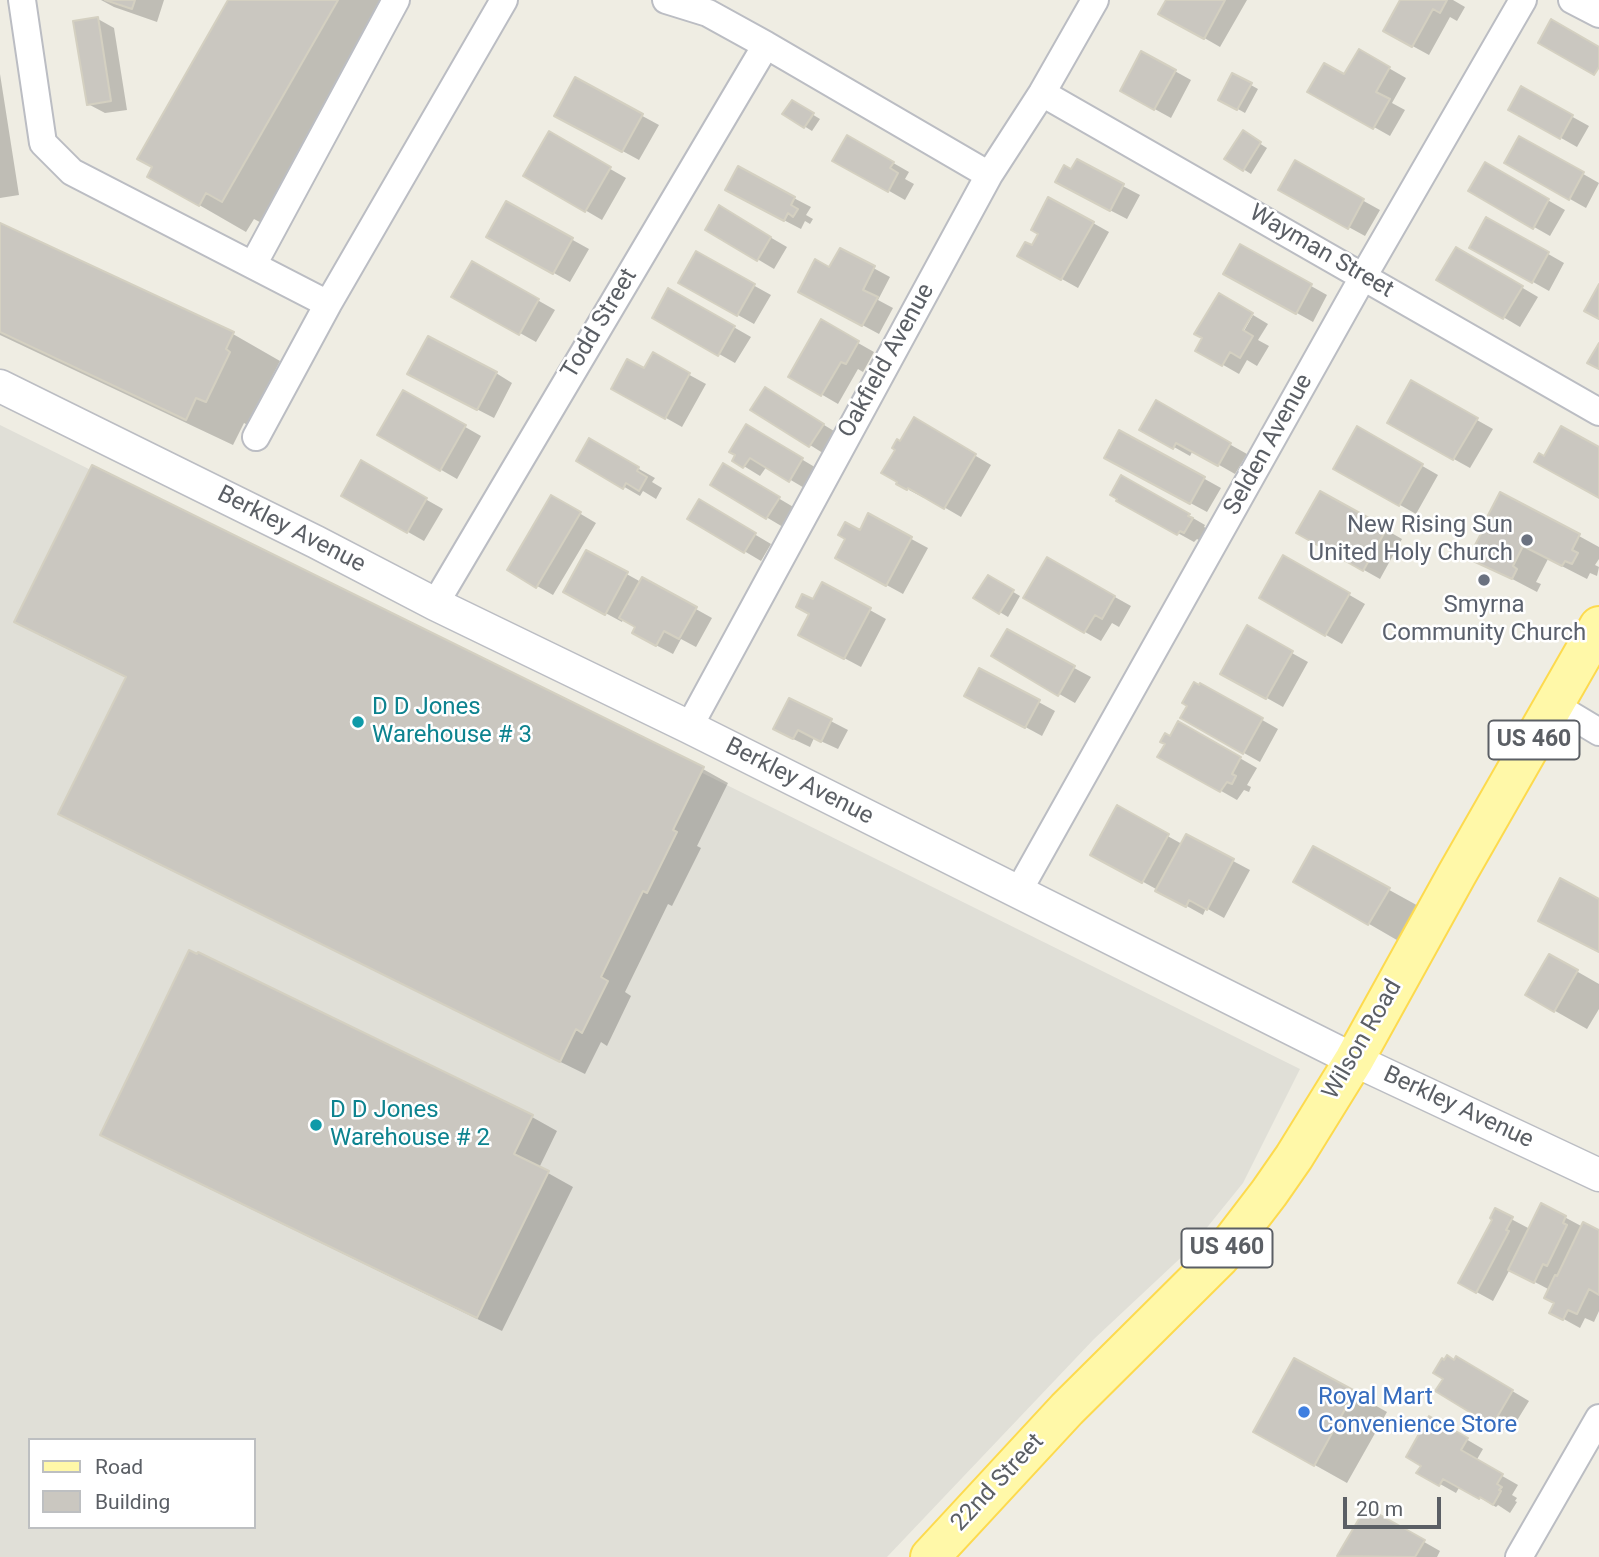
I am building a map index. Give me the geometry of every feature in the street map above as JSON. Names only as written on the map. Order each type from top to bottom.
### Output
[{"type":"main road","name":"Wilson Road","points":[[1067,1409],[1220,1257],[1294,1157],[1354,1059],[1599,626]]},
{"type":"main road","name":"22nd Street","points":[[930,1557],[1067,1409]]},
{"type":"street","points":[[22,0],[43,143],[72,172],[328,304]]},
{"type":"street","points":[[253,265],[396,0]]},
{"type":"street","points":[[256,437],[328,304],[504,0]]},
{"type":"street","points":[[666,0],[708,13],[989,174]]},
{"type":"street","name":"Oakfield Avenue","points":[[689,727],[989,174],[1042,93],[1095,0]]},
{"type":"street","name":"Selden Avenue","points":[[1018,892],[1363,277],[1523,0]]},
{"type":"street","points":[[1572,0],[1599,15]]},
{"type":"street","name":"Todd Street","points":[[435,604],[766,45]]},
{"type":"street","name":"Wayman Street","points":[[1042,93],[1599,412]]},
{"type":"street","name":"Berkley Avenue","points":[[0,386],[1354,1059],[1599,1175]]},
{"type":"street","points":[[1554,705],[1599,732]]},
{"type":"street","points":[[1518,1557],[1599,1418]]},
{"type":"shaded area","points":[[0,425],[1300,1069],[1243,1183],[1188,1251],[1094,1339],[887,1557],[0,1557]]},
{"type":"building","points":[[105,0],[135,0],[132,9]]},
{"type":"building","points":[[228,0],[338,0],[222,202],[206,193],[199,206],[147,177],[152,167],[137,159]]},
{"type":"building","points":[[1166,0],[1225,0],[1204,39],[1158,14]]},
{"type":"building","points":[[1400,0],[1447,0],[1440,13],[1433,9],[1412,47],[1383,31]]},
{"type":"building","points":[[98,17],[111,101],[87,105],[73,21]]},
{"type":"building","points":[[1551,19],[1599,47],[1599,67],[1594,75],[1538,43]]},
{"type":"building","points":[[1359,49],[1390,67],[1376,92],[1390,99],[1373,129],[1307,92],[1324,63],[1344,74]]},
{"type":"building","points":[[1141,51],[1176,70],[1154,110],[1120,91]]},
{"type":"building","points":[[1232,73],[1252,83],[1237,110],[1218,100]]},
{"type":"building","points":[[575,77],[643,114],[622,152],[554,116]]},
{"type":"building","points":[[1521,86],[1573,115],[1560,139],[1508,110]]},
{"type":"building","points":[[792,100],[814,113],[804,128],[782,114]]},
{"type":"building","points":[[1243,130],[1261,142],[1243,171],[1224,159]]},
{"type":"building","points":[[549,131],[611,167],[585,212],[523,176]]},
{"type":"building","points":[[847,135],[894,162],[890,168],[898,173],[888,192],[832,161]]},
{"type":"building","points":[[1519,136],[1584,172],[1569,200],[1504,163]]},
{"type":"building","points":[[1077,159],[1124,184],[1110,211],[1055,182],[1064,165],[1071,169]]},
{"type":"building","points":[[1295,160],[1364,199],[1348,229],[1278,190]]},
{"type":"building","points":[[1485,162],[1549,199],[1533,229],[1468,191]]},
{"type":"building","points":[[738,166],[795,197],[791,205],[798,209],[793,217],[788,213],[784,221],[725,190]]},
{"type":"building","points":[[1048,197],[1094,222],[1061,280],[1017,256],[1025,242],[1032,245],[1038,234],[1031,230]]},
{"type":"building","points":[[506,201],[573,238],[553,274],[486,237]]},
{"type":"building","points":[[719,205],[771,237],[757,261],[705,230]]},
{"type":"building","points":[[1486,217],[1549,252],[1532,283],[1469,248]]},
{"type":"building","points":[[0,223],[234,332],[226,349],[230,352],[206,402],[196,398],[186,420],[0,332]]},
{"type":"building","points":[[1240,244],[1312,284],[1296,314],[1223,274]]},
{"type":"building","points":[[1456,247],[1523,286],[1503,319],[1436,280]]},
{"type":"building","points":[[840,248],[875,266],[863,290],[878,297],[862,326],[798,292],[815,259],[829,267]]},
{"type":"building","points":[[696,251],[755,284],[737,316],[678,283]]},
{"type":"building","points":[[472,261],[539,299],[519,335],[451,297]]},
{"type":"building","points":[[1599,284],[1599,319],[1584,311]]},
{"type":"building","points":[[668,288],[735,326],[718,356],[652,318]]},
{"type":"building","points":[[1219,293],[1253,313],[1243,330],[1253,336],[1240,358],[1230,352],[1222,366],[1195,351],[1202,338],[1194,334]]},
{"type":"building","points":[[821,319],[859,341],[846,364],[841,362],[821,396],[788,377]]},
{"type":"building","points":[[428,336],[497,372],[477,410],[407,374]]},
{"type":"building","points":[[1599,343],[1599,369],[1587,363]]},
{"type":"building","points":[[653,352],[690,373],[665,419],[611,389],[627,359],[644,368]]},
{"type":"building","points":[[1411,380],[1478,418],[1453,460],[1387,423]]},
{"type":"building","points":[[765,387],[824,424],[809,447],[750,410]]},
{"type":"building","points":[[403,390],[466,425],[440,471],[377,435]]},
{"type":"building","points":[[1156,400],[1231,443],[1218,466],[1176,443],[1173,449],[1139,430]]},
{"type":"building","points":[[914,417],[976,454],[944,509],[896,484],[897,482],[881,473],[895,450],[892,448],[897,439],[900,441]]},
{"type":"building","points":[[746,424],[803,458],[789,482],[750,458],[743,468],[732,461],[735,455],[729,452]]},
{"type":"building","points":[[1357,426],[1423,464],[1399,506],[1333,469]]},
{"type":"building","points":[[1561,426],[1599,447],[1599,498],[1534,462],[1539,453],[1544,456]]},
{"type":"building","points":[[1119,430],[1205,477],[1190,504],[1104,458]]},
{"type":"building","points":[[589,438],[639,467],[637,471],[647,477],[639,491],[626,483],[623,489],[576,461]]},
{"type":"building","points":[[361,460],[427,498],[407,533],[341,496]]},
{"type":"building","points":[[723,463],[780,497],[766,519],[710,485]]},
{"type":"building","name":"D D Jones Warehouse # 3","points":[[92,465],[704,767],[673,830],[677,832],[647,893],[643,891],[601,977],[608,981],[582,1033],[576,1029],[560,1062],[58,814],[126,677],[14,622]]},
{"type":"building","points":[[1121,475],[1190,514],[1188,516],[1193,518],[1184,533],[1180,531],[1177,535],[1116,501],[1117,499],[1110,495]]},
{"type":"building","points":[[1320,491],[1387,528],[1363,571],[1296,533]]},
{"type":"building","name":"New Rising Sun United Holy Church","points":[[1500,492],[1580,534],[1572,550],[1578,553],[1572,564],[1565,561],[1562,566],[1523,546],[1513,566],[1517,569],[1512,579],[1473,561],[1479,548],[1475,545]]},
{"type":"building","points":[[551,495],[581,512],[536,588],[507,570]]},
{"type":"building","points":[[699,499],[756,533],[744,553],[687,519]]},
{"type":"building","points":[[868,513],[912,537],[886,586],[835,558],[845,539],[838,535],[845,522],[860,530]]},
{"type":"building","points":[[586,550],[628,572],[605,615],[563,592]]},
{"type":"building","points":[[1283,555],[1350,593],[1325,636],[1259,598]]},
{"type":"building","points":[[1047,557],[1115,596],[1102,619],[1095,615],[1084,633],[1023,598]]},
{"type":"building","points":[[988,575],[1014,590],[999,614],[973,598]]},
{"type":"building","points":[[642,577],[697,607],[679,639],[664,631],[656,646],[632,633],[635,627],[619,618]]},
{"type":"building","points":[[822,582],[871,608],[844,659],[798,635],[809,614],[796,607],[802,594],[813,599]]},
{"type":"building","points":[[1247,625],[1293,651],[1266,699],[1220,674]]},
{"type":"building","points":[[1007,629],[1075,666],[1058,696],[991,656]]},
{"type":"building","points":[[979,668],[1040,700],[1025,728],[964,696]]},
{"type":"building","points":[[1194,682],[1263,718],[1243,754],[1180,718],[1187,706],[1182,703]]},
{"type":"building","points":[[789,698],[832,719],[821,742],[798,730],[793,739],[773,729]]},
{"type":"building","points":[[1178,721],[1241,757],[1232,774],[1236,776],[1232,784],[1227,782],[1220,792],[1157,757],[1165,744],[1160,742],[1165,733],[1170,736]]},
{"type":"building","points":[[1117,805],[1169,834],[1142,883],[1090,855]]},
{"type":"building","points":[[1186,834],[1234,859],[1207,910],[1189,900],[1186,907],[1155,891]]},
{"type":"building","points":[[1313,846],[1390,888],[1368,925],[1293,882]]},
{"type":"building","points":[[1560,878],[1599,899],[1599,952],[1538,921]]},
{"type":"building","name":"D D Jones Warehouse # 2","points":[[189,950],[533,1115],[514,1154],[549,1171],[477,1318],[100,1135]]},
{"type":"building","points":[[1549,954],[1578,970],[1554,1012],[1525,995]]},
{"type":"building","points":[[1541,1203],[1566,1216],[1563,1223],[1567,1225],[1547,1266],[1543,1264],[1534,1283],[1508,1270]]},
{"type":"building","points":[[1495,1208],[1513,1217],[1506,1230],[1509,1231],[1476,1293],[1458,1283],[1492,1220],[1490,1218]]},
{"type":"building","points":[[1583,1222],[1599,1230],[1599,1295],[1589,1289],[1577,1314],[1568,1310],[1563,1320],[1549,1313],[1554,1303],[1544,1298]]},
{"type":"building","points":[[1447,1355],[1454,1360],[1456,1356],[1513,1390],[1496,1419],[1489,1424],[1435,1391],[1443,1379],[1433,1373],[1442,1358],[1444,1360]]},
{"type":"building","name":"Royal Mart Convenience Store","points":[[1294,1358],[1355,1391],[1314,1466],[1253,1432]]},
{"type":"building","points":[[1429,1416],[1468,1438],[1461,1450],[1503,1474],[1497,1484],[1502,1487],[1499,1490],[1501,1491],[1493,1505],[1443,1479],[1439,1486],[1416,1473],[1421,1466],[1406,1457]]},
{"type":"building","points":[[1366,1507],[1425,1540],[1415,1557],[1337,1556]]},
{"type":"place","name":"New Rising Sun United Holy Church","points":[[1527,540]]},
{"type":"place","name":"Smyrna Community Church","points":[[1484,580]]},
{"type":"place","name":"D D Jones Warehouse # 3","points":[[358,722]]},
{"type":"place","name":"D D Jones Warehouse # 2","points":[[316,1125]]},
{"type":"place","name":"Royal Mart Convenience Store","points":[[1304,1412]]}]
